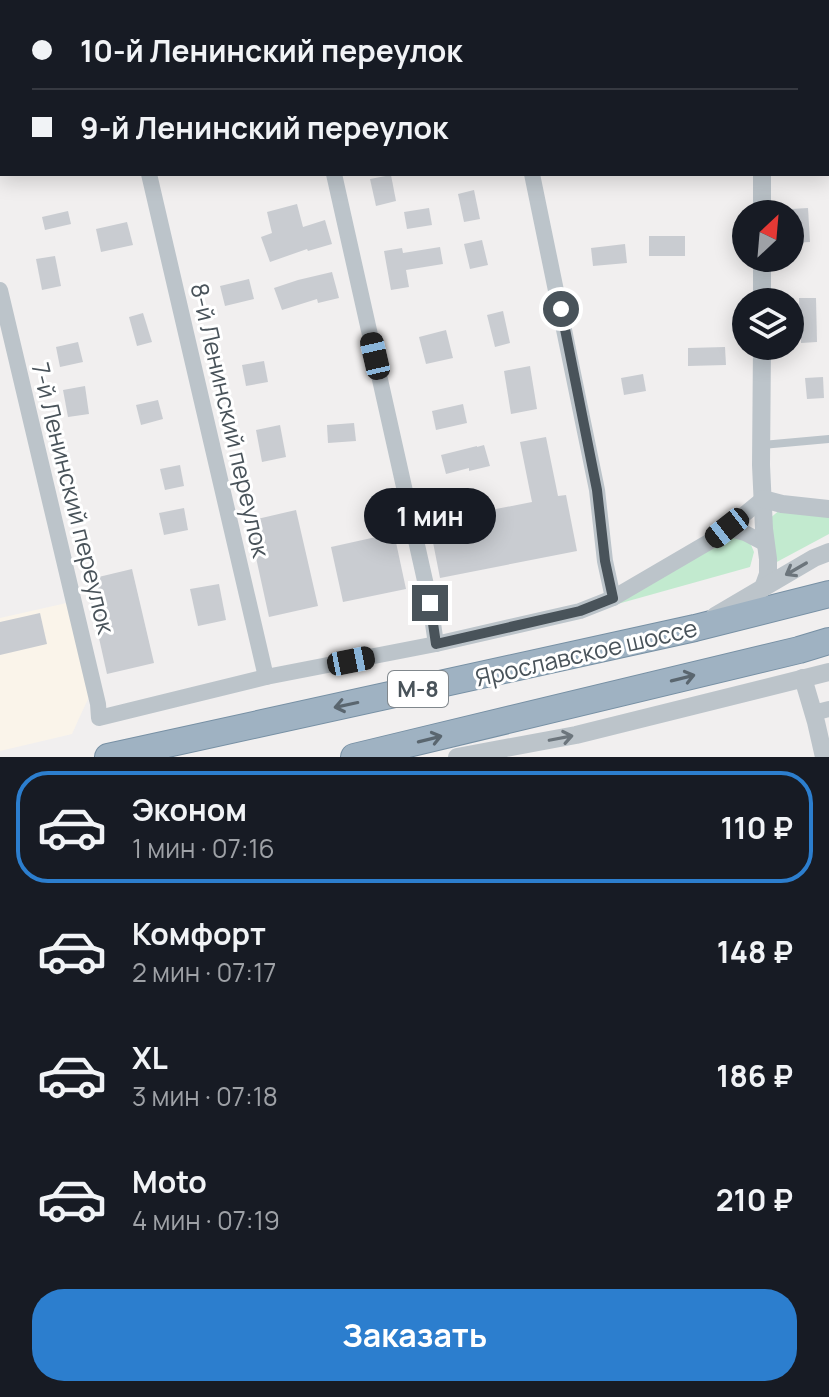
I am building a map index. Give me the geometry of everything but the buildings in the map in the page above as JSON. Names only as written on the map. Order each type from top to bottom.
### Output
[{"type":"highway","name":"Ярославское шоссе","points":[[108,757],[695,628],[829,594]]},
{"type":"highway","name":"Ярославское шоссе","points":[[354,757],[829,641]]},
{"type":"street","name":"8-й Ленинский переулок","points":[[149,176],[266,677]]},
{"type":"street","points":[[334,176],[430,603],[436,644]]},
{"type":"street","points":[[532,176],[597,490],[605,561],[613,598]]},
{"type":"street","points":[[762,176],[762,200]]},
{"type":"street","name":"7-й Ленинский переулок","points":[[0,290],[99,718],[266,677]]},
{"type":"street","points":[[762,360],[761,445],[768,574],[763,588]]},
{"type":"street","points":[[266,677],[436,644],[580,611],[613,598],[714,539],[763,499]]},
{"type":"street","points":[[763,499],[829,509]]},
{"type":"street","points":[[727,528],[766,544]]},
{"type":"street","points":[[695,628],[829,552]]},
{"type":"street","points":[[457,757],[576,735],[829,672]]},
{"type":"street","points":[[803,678],[821,711],[824,757]]},
{"type":"lane","points":[[761,445],[829,439]]},
{"type":"shaded area","points":[[71,602],[90,695],[72,734],[0,751],[0,618]]},
{"type":"green space","points":[[781,509],[829,513],[829,534],[773,564],[769,519]]},
{"type":"green space","points":[[728,536],[749,540],[754,552],[750,567],[614,605]]},
{"type":"route","points":[[430,603],[436,644],[580,611],[613,598],[605,561],[597,490],[561,309]]}]
